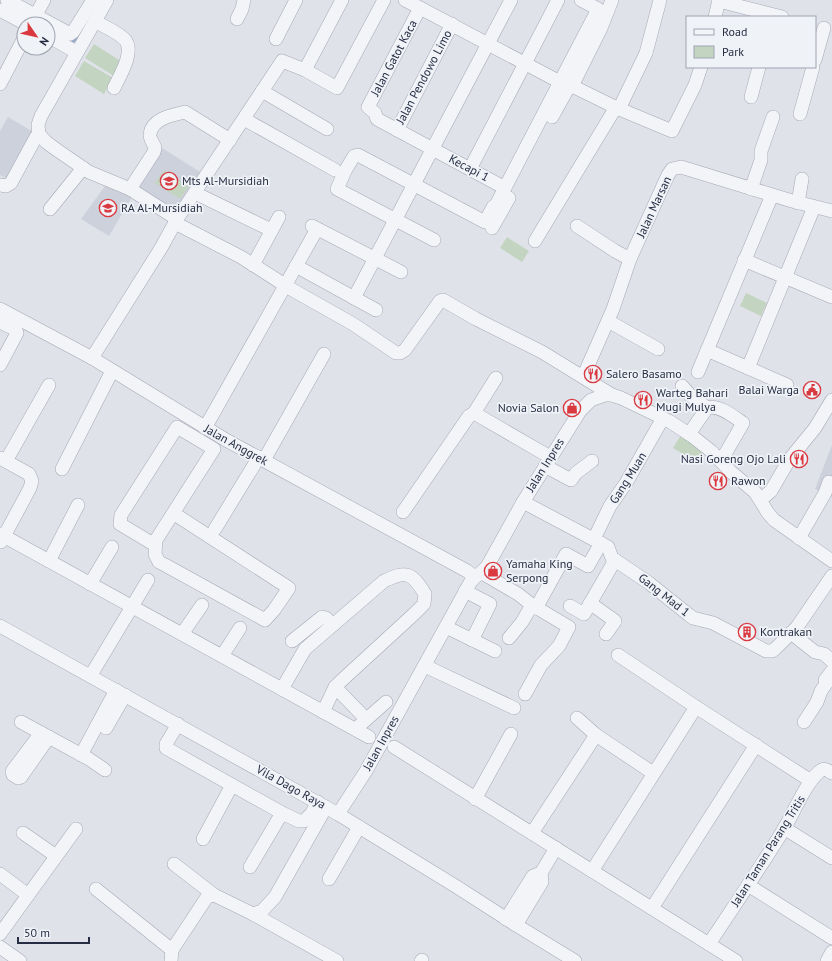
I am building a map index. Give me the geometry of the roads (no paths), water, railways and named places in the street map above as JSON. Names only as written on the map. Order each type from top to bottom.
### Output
[{"type":"street","points":[[7,0],[25,16]]},
{"type":"street","points":[[34,16],[44,0]]},
{"type":"street","points":[[56,29],[70,34],[73,32],[93,0]]},
{"type":"street","points":[[107,0],[76,52],[39,120],[39,134],[46,142],[83,168],[96,175],[130,188],[176,221],[241,257],[285,285],[353,324],[398,354],[405,350],[442,300],[542,352],[612,395],[663,418],[704,444],[755,492],[772,518],[832,561]]},
{"type":"street","points":[[237,19],[242,9],[244,0]]},
{"type":"street","points":[[276,39],[296,0]]},
{"type":"street","points":[[305,70],[342,0]]},
{"type":"street","points":[[92,358],[161,248],[176,221],[282,60],[305,70],[337,88],[384,0]]},
{"type":"street","points":[[406,0],[566,84],[617,108],[672,131],[695,85],[701,68]]},
{"type":"street","points":[[354,298],[511,0]]},
{"type":"street","points":[[470,169],[558,0]]},
{"type":"street","points":[[492,228],[567,90],[566,84],[598,9],[581,0]]},
{"type":"street","points":[[434,240],[337,189],[345,171],[356,155],[485,222],[566,84],[601,28],[608,14],[612,0]]},
{"type":"street","points":[[535,241],[617,108],[646,53],[660,0]]},
{"type":"street","points":[[715,16],[719,1],[776,16]]},
{"type":"street","name":"Jalan Gatot Kaca","points":[[368,107],[420,8]]},
{"type":"street","points":[[0,10],[17,16]]},
{"type":"street","points":[[95,21],[119,35],[128,45],[127,61],[114,88]]},
{"type":"street","name":"Jalan Pendowo Limo","points":[[397,130],[452,24]]},
{"type":"street","points":[[816,56],[824,27]]},
{"type":"street","points":[[56,41],[76,52]]},
{"type":"street","points":[[0,84],[4,70],[16,51]]},
{"type":"street","points":[[751,97],[759,68]]},
{"type":"street","points":[[800,114],[813,68]]},
{"type":"street","points":[[262,92],[327,129]]},
{"type":"street","name":"Kecapi 1","points":[[368,107],[378,119],[505,188]]},
{"type":"street","points":[[130,188],[155,148],[150,135],[157,122],[161,119],[185,112],[230,140]]},
{"type":"street","points":[[751,189],[761,160],[761,151],[773,117]]},
{"type":"street","points":[[244,119],[335,170]]},
{"type":"street","points":[[0,185],[6,186],[11,183],[39,134]]},
{"type":"street","name":"Jalan Marsan","points":[[586,404],[587,379],[630,259],[668,175],[675,168],[681,167],[798,203],[832,211]]},
{"type":"street","points":[[50,209],[83,168]]},
{"type":"street","points":[[798,203],[802,179]]},
{"type":"street","points":[[195,193],[267,228]]},
{"type":"street","points":[[698,372],[770,200]]},
{"type":"street","points":[[748,368],[812,212]]},
{"type":"street","points":[[253,265],[279,216]]},
{"type":"street","points":[[577,226],[630,259]]},
{"type":"street","points":[[193,437],[203,427],[296,266],[315,227],[401,272]]},
{"type":"street","points":[[744,260],[832,297]]},
{"type":"street","points":[[296,266],[376,310]]},
{"type":"street","name":"Jalan Anggrek","points":[[0,309],[92,358],[203,427],[466,571],[518,594],[534,606],[569,627],[559,646],[541,665],[525,694]]},
{"type":"street","points":[[608,321],[658,349]]},
{"type":"street","points":[[0,322],[15,329],[17,333],[0,365]]},
{"type":"street","points":[[707,350],[787,385]]},
{"type":"street","points":[[215,529],[262,458],[324,354]]},
{"type":"street","points":[[62,469],[112,371]]},
{"type":"street","points":[[403,512],[469,416],[474,413],[496,378]]},
{"type":"street","points":[[49,385],[3,460],[29,474],[32,481],[30,488],[2,538],[49,561],[369,737]]},
{"type":"street","points":[[682,386],[690,395],[707,408]]},
{"type":"street","points":[[586,404],[596,398],[612,395]]},
{"type":"street","points":[[760,498],[771,491],[787,464],[815,428],[832,400]]},
{"type":"street","name":"Jalan Inpres","points":[[338,814],[366,771],[465,591],[497,551],[523,502],[575,418],[586,404]]},
{"type":"street","points":[[689,434],[707,408],[711,406],[721,409],[743,423],[721,461]]},
{"type":"street","points":[[474,413],[548,462],[571,480],[576,473],[592,461]]},
{"type":"street","name":"Gang Muan","points":[[534,606],[566,554],[588,566],[610,506],[626,483],[663,418]]},
{"type":"street","points":[[155,545],[120,524],[121,515],[177,427],[214,449],[173,513],[156,540],[155,554],[159,562],[265,620],[289,588],[173,513]]},
{"type":"street","points":[[799,538],[825,493],[829,482]]},
{"type":"street","name":"Gang Mad 1","points":[[523,502],[608,547],[612,558],[649,583],[693,618],[713,623],[766,651],[772,651],[775,649],[791,633],[808,612],[832,576]]},
{"type":"street","points":[[49,561],[78,504]]},
{"type":"street","points":[[90,584],[112,547]]},
{"type":"street","points":[[570,606],[584,614],[615,560]]},
{"type":"street","points":[[282,689],[305,649],[333,624],[384,581],[406,574],[413,576],[425,594],[424,604],[352,669],[335,687],[323,712]]},
{"type":"street","points":[[91,675],[148,580]]},
{"type":"street","points":[[465,591],[490,604],[472,640]]},
{"type":"street","points":[[590,602],[615,621],[606,634]]},
{"type":"street","points":[[182,634],[202,605]]},
{"type":"street","points":[[509,638],[534,606]]},
{"type":"street","points":[[305,649],[288,639],[322,617],[326,618],[333,624]]},
{"type":"street","name":"Vila Dago Raya","points":[[0,626],[322,804],[575,961]]},
{"type":"street","points":[[222,656],[240,628]]},
{"type":"street","points":[[450,629],[495,651]]},
{"type":"street","points":[[791,633],[815,652],[830,655]]},
{"type":"street","points":[[618,655],[811,781]]},
{"type":"street","points":[[425,666],[514,708]]},
{"type":"street","points":[[804,722],[817,702],[821,691],[826,684],[825,680],[832,671]]},
{"type":"street","points":[[335,687],[366,720]]},
{"type":"street","points":[[85,757],[120,693]]},
{"type":"street","points":[[355,729],[386,702]]},
{"type":"street","points":[[592,871],[696,707]]},
{"type":"street","points":[[577,718],[596,735],[653,773]]},
{"type":"street","points":[[22,722],[85,757],[105,770]]},
{"type":"street","points":[[178,724],[166,744],[166,748],[282,813],[299,821],[304,821],[322,804]]},
{"type":"street","points":[[475,799],[511,734]]},
{"type":"street","points":[[532,833],[596,735]]},
{"type":"street","points":[[652,908],[756,745]]},
{"type":"street","points":[[394,747],[736,961]]},
{"type":"street","name":"Jalan Taman Parang Tritis","points":[[709,944],[784,828],[811,781],[819,771],[823,769],[826,769],[832,773]]},
{"type":"street","points":[[202,839],[232,785]]},
{"type":"street","points":[[253,914],[262,912],[275,896],[322,804]]},
{"type":"street","points":[[250,867],[282,813]]},
{"type":"street","points":[[329,879],[359,827]]},
{"type":"street","points":[[0,934],[76,828]]},
{"type":"street","points":[[784,828],[832,858]]},
{"type":"street","points":[[24,833],[56,856]]},
{"type":"street","points":[[511,922],[533,876],[541,873],[556,848]]},
{"type":"street","points":[[174,864],[214,895],[253,914],[337,961]]},
{"type":"street","points":[[0,874],[28,895]]},
{"type":"street","points":[[748,885],[832,938]]},
{"type":"street","points":[[96,889],[171,955],[207,897],[214,895]]},
{"type":"street","points":[[0,947],[20,961]]},
{"type":"street","points":[[826,961],[832,952]]},
{"type":"waterway","points":[[65,39],[74,41],[83,29]]},
{"type":"place","name":"Mts Al-Mursidiah","points":[[169,181]]},
{"type":"place","name":"RA Al-Mursidiah","points":[[108,208]]},
{"type":"place","name":"Salero Basamo","points":[[593,374]]},
{"type":"place","name":"Balai Warga","points":[[812,390]]},
{"type":"place","name":"Warteg Bahari Mugi Mulya","points":[[643,400]]},
{"type":"place","name":"Novia Salon","points":[[572,408]]},
{"type":"place","name":"Nasi Goreng Ojo Lali","points":[[799,459]]},
{"type":"place","name":"Rawon","points":[[718,481]]},
{"type":"place","name":"Yamaha King Serpong","points":[[493,571]]},
{"type":"place","name":"Kontrakan","points":[[747,632]]}]
